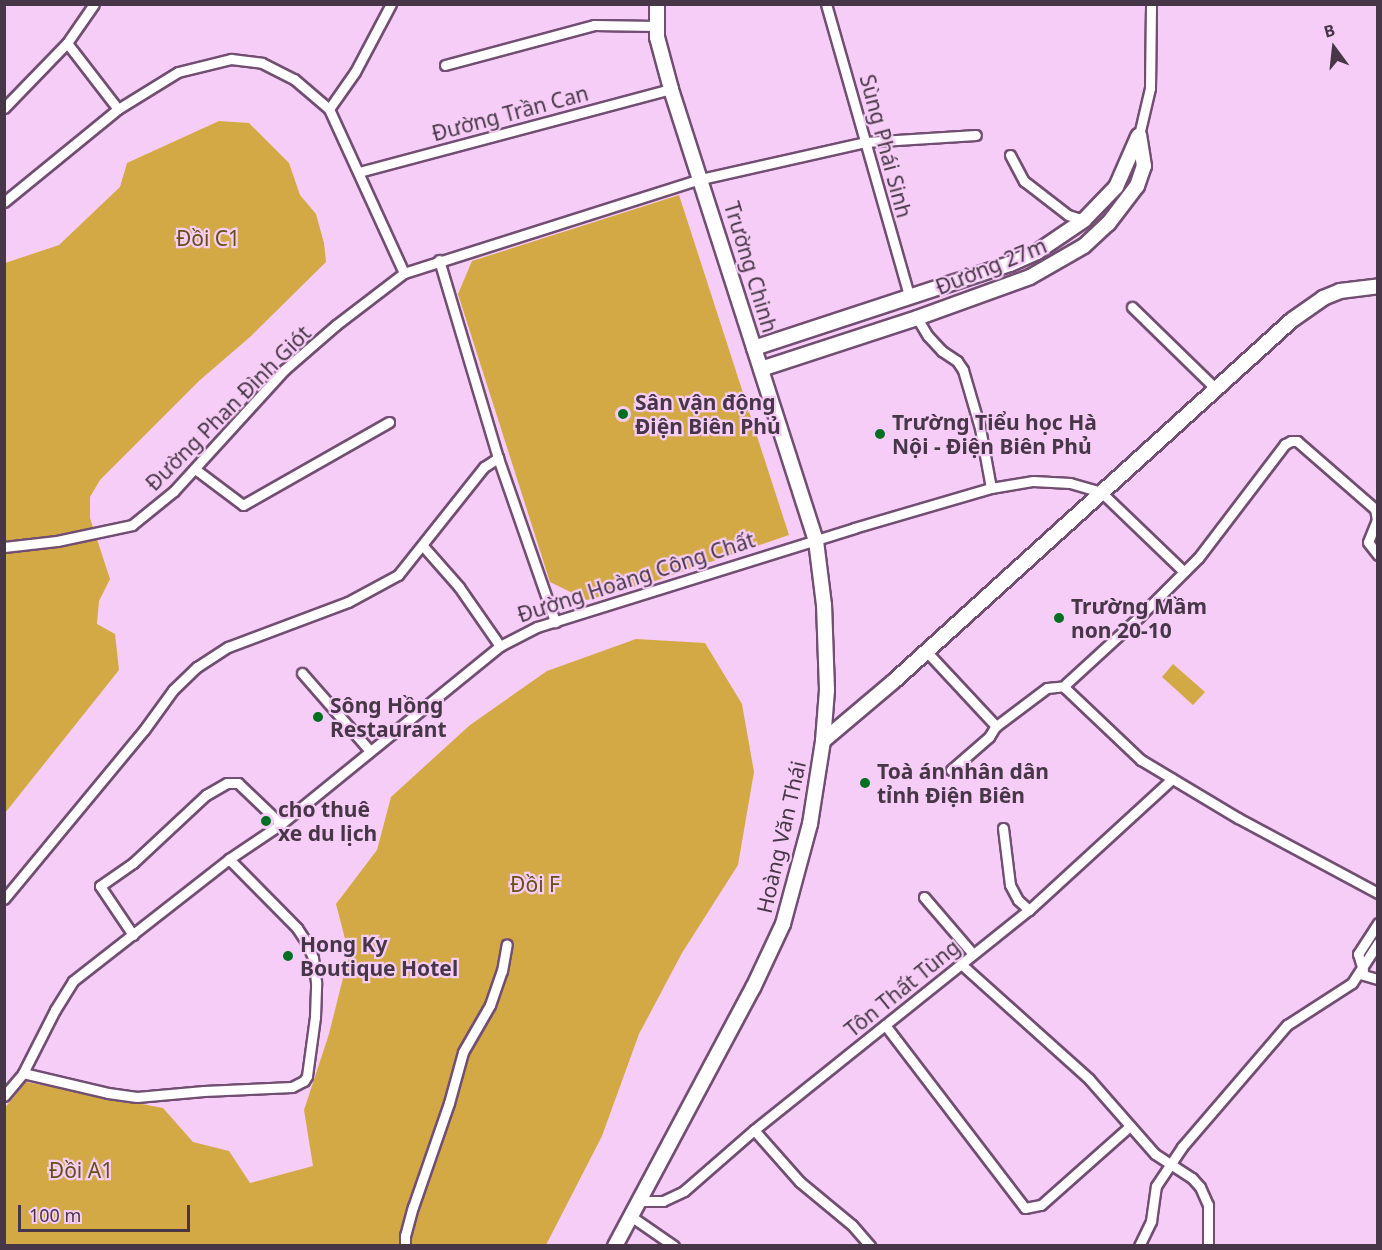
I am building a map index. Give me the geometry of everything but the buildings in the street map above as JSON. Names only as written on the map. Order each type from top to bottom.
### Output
[{"type":"street","points":[[4,108],[67,43],[94,4]]},
{"type":"street","points":[[329,109],[355,72],[391,4]]},
{"type":"street","name":"Trường Chinh","points":[[657,4],[656,26],[671,89],[816,541]]},
{"type":"street","name":"Sùng Phái Sinh","points":[[826,4],[910,298]]},
{"type":"street","points":[[1139,135],[1150,88],[1151,4]]},
{"type":"street","points":[[445,65],[594,25],[656,26]]},
{"type":"street","points":[[67,43],[118,109]]},
{"type":"street","points":[[4,202],[118,109],[178,72],[231,59],[262,63],[294,79],[329,109],[404,273]]},
{"type":"street","name":"Đường Trần Can","points":[[359,172],[671,89]]},
{"type":"street","name":"Đường Phan Đình Giót","points":[[4,547],[57,542],[132,525],[174,491],[195,470],[284,370],[336,325],[404,273],[701,179],[865,142],[976,135]]},
{"type":"street","name":"Đường 27m","points":[[754,348],[910,298],[1010,264],[1037,252],[1084,220],[1116,188],[1139,135]]},
{"type":"street","name":"Đường 27m","points":[[761,369],[917,318],[1030,276],[1084,246],[1108,224],[1137,186],[1144,166],[1139,135]]},
{"type":"street","points":[[1010,155],[1024,181],[1068,215],[1084,220]]},
{"type":"street","points":[[440,260],[498,458],[555,622]]},
{"type":"street","points":[[823,741],[1217,390],[1292,320],[1323,298],[1340,291],[1377,286]]},
{"type":"street","points":[[910,298],[917,318],[928,336],[942,351],[957,361],[963,370],[980,428],[991,488]]},
{"type":"street","points":[[1132,307],[1217,390]]},
{"type":"street","points":[[845,319],[852,339]]},
{"type":"street","points":[[195,470],[243,505],[389,422]]},
{"type":"street","points":[[951,770],[989,737],[996,726],[1047,688],[1065,686],[1184,572],[1198,558],[1285,444],[1297,441],[1376,507],[1377,520],[1368,542],[1377,555]]},
{"type":"street","points":[[4,899],[144,730],[173,690],[197,667],[228,647],[348,602],[378,588],[398,575],[484,466],[498,458]]},
{"type":"street","name":"Đường Hoàng Công Chất","points":[[4,1096],[23,1074],[55,1010],[73,981],[229,859],[281,824],[500,646],[555,622],[991,488],[1033,481],[1070,483],[1101,492]]},
{"type":"street","points":[[1101,492],[1184,572]]},
{"type":"street","name":"Hoàng Văn Thái","points":[[615,1245],[753,988],[783,924],[810,824],[823,741],[827,652],[816,541]]},
{"type":"street","points":[[423,546],[452,579],[500,646]]},
{"type":"street","points":[[926,651],[996,726]]},
{"type":"street","points":[[302,673],[370,751]]},
{"type":"street","points":[[1065,686],[1066,690],[1141,760],[1238,818],[1377,893]]},
{"type":"street","name":"Tôn Thất Tùng","points":[[640,1202],[663,1201],[684,1191],[754,1130],[1029,910],[1172,779]]},
{"type":"street","points":[[133,935],[100,886],[133,863],[206,795],[227,783],[238,783],[281,824]]},
{"type":"street","points":[[1003,828],[1010,885],[1018,900],[1029,910]]},
{"type":"street","points":[[23,1074],[137,1097],[223,1089],[292,1087],[304,1081],[307,1076],[315,1017],[316,982],[313,958],[297,928],[229,859]]},
{"type":"street","points":[[924,897],[973,954]]},
{"type":"street","points":[[1361,972],[1359,954],[1377,923]]},
{"type":"street","points":[[405,1245],[405,1236],[449,1103],[463,1052],[490,1005],[502,971],[507,944]]},
{"type":"street","points":[[1138,1245],[1151,1221],[1156,1185],[1193,1133],[1287,1025],[1346,989],[1361,972],[1377,944]]},
{"type":"street","points":[[962,964],[1089,1078],[1146,1145],[1169,1164],[1192,1178],[1205,1196],[1209,1221],[1208,1245]]},
{"type":"street","points":[[1361,972],[1377,979]]},
{"type":"street","points":[[885,1025],[1025,1208],[1041,1205],[1130,1126]]},
{"type":"street","points":[[754,1130],[800,1182],[870,1243]]},
{"type":"street","points":[[632,1217],[674,1245]]},
{"type":"green space","name":"Đồi C1","points":[[219,121],[249,123],[289,163],[300,195],[316,214],[324,243],[326,262],[250,337],[200,380],[100,480],[90,497],[90,518],[110,579],[99,601],[97,624],[115,634],[119,670],[5,813],[5,263],[59,245],[120,187],[127,163]]},
{"type":"green space","name":"Sân vận động Điện Biên Phủ","points":[[679,195],[789,535],[652,582],[587,600],[550,582],[458,294],[472,261]]},
{"type":"green space","name":"Đồi F","points":[[636,639],[705,643],[742,704],[754,772],[738,865],[682,953],[639,1034],[602,1136],[546,1245],[5,1245],[4,1109],[26,1082],[163,1108],[193,1142],[229,1151],[250,1183],[313,1166],[304,1110],[329,1034],[349,954],[336,904],[377,850],[391,797],[470,725],[547,671]]},
{"type":"green space","points":[[1173,664],[1205,692],[1193,705],[1162,677]]},
{"type":"place","name":"Sân vận động Điện Biên Phủ","points":[[623,414]]},
{"type":"place","name":"Trường Tiểu học Hà Nội - Điện Biên Phủ","points":[[880,434]]},
{"type":"place","name":"Trường Mầm non 20-10","points":[[1059,618]]},
{"type":"place","name":"Sông Hồng Restaurant","points":[[318,717]]},
{"type":"place","name":"Toà án nhân dân tỉnh Điện Biên","points":[[865,783]]},
{"type":"place","name":"cho thuê xe du lịch","points":[[266,821]]},
{"type":"place","name":"Hong Ky Boutique Hotel","points":[[288,956]]},
{"type":"park label","name":"Đồi A1","points":[[81,1170]]}]
